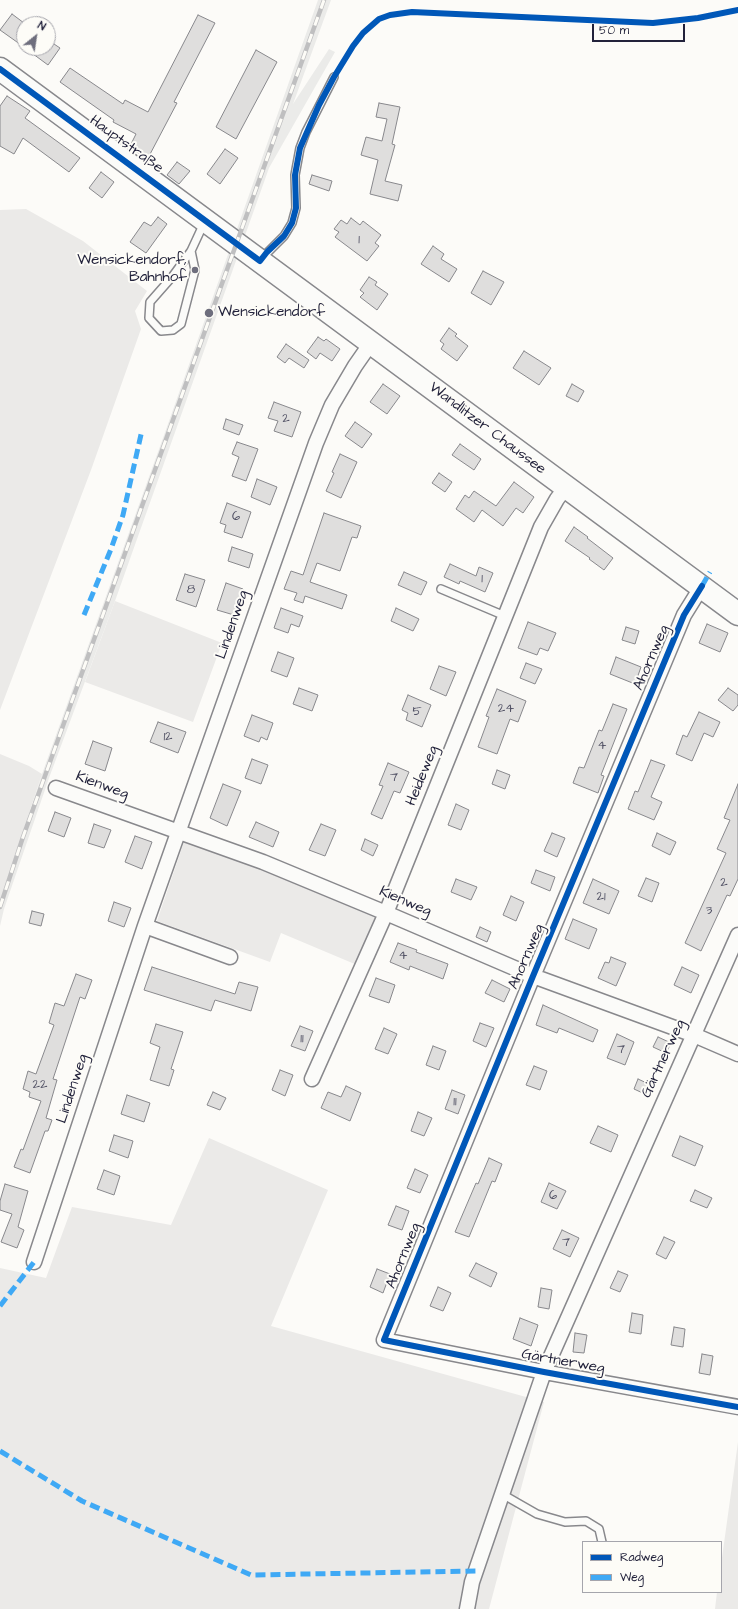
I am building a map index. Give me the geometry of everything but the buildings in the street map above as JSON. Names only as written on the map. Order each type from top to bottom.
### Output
[{"type":"main road","name":"Hauptstraße","points":[[0,69],[236,243]]},
{"type":"main road","name":"Wandlitzer Chaussee","points":[[236,243],[738,614]]},
{"type":"street","name":"Lindenweg","points":[[34,1262],[145,926],[316,443],[332,405],[355,366],[371,343]]},
{"type":"street","name":"Heideweg","points":[[312,1078],[386,913],[542,527],[557,499],[566,487]]},
{"type":"street","name":"Ahornweg","points":[[384,1340],[533,976],[684,615],[702,586]]},
{"type":"street","name":"Kienweg","points":[[56,788],[263,862],[533,976],[694,1035],[738,1054]]},
{"type":"street","points":[[145,926],[230,956]]},
{"type":"street","name":"Gärtnerweg","points":[[466,1609],[472,1582],[544,1372],[738,935]]},
{"type":"street","name":"Gärtnerweg","points":[[384,1340],[544,1372],[738,1407]]},
{"type":"lane","points":[[260,261],[284,236],[292,223],[296,208],[295,175],[300,148],[306,132],[334,77]]},
{"type":"lane","points":[[191,251],[195,270],[181,324],[173,330],[161,331],[149,318],[150,302],[172,277],[191,251],[206,220]]},
{"type":"lane","points":[[441,589],[505,616]]},
{"type":"lane","points":[[502,1494],[537,1514],[565,1522],[586,1521],[599,1529],[602,1541]]},
{"type":"shaded area","points":[[318,0],[331,0],[293,104],[329,49],[335,52],[269,168],[115,601],[49,778],[4,909],[0,926],[0,902],[42,774]]},
{"type":"shaded area","points":[[26,209],[83,241],[147,291],[135,311],[141,329],[91,470],[0,710],[0,210]]},
{"type":"shaded area","points":[[115,601],[222,643],[193,722],[85,682]]},
{"type":"shaded area","points":[[0,754],[29,766],[42,774],[0,902]]},
{"type":"shaded area","points":[[185,839],[376,914],[357,965],[281,933],[270,962],[157,921]]},
{"type":"shaded area","points":[[209,1138],[328,1190],[271,1326],[544,1402],[489,1609],[0,1609],[0,1268],[46,1278],[72,1207],[171,1225]]},
{"type":"shaded area","points":[[738,1442],[738,1609],[715,1609],[717,1593],[722,1593],[722,1558]]},
{"type":"railway","points":[[0,907],[23,837],[324,0]]},
{"type":"marked path","points":[[84,615],[123,515],[142,430]]},
{"type":"marked path","points":[[702,586],[710,572]]},
{"type":"marked path","points":[[0,1306],[34,1262]]},
{"type":"marked path","points":[[0,1451],[82,1501],[251,1575],[476,1571]]},
{"type":"cycle path","points":[[0,69],[260,261],[284,236],[292,223],[296,208],[295,175],[300,148],[319,105],[353,46],[363,33],[379,19],[390,15],[412,12],[653,23],[698,18],[738,10]]},
{"type":"cycle path","points":[[702,586],[684,615],[533,976],[384,1340],[544,1372],[738,1407]]},
{"type":"place","name":"Wensickendorf, Bahnhof","points":[[195,270]]},
{"type":"place","name":"Wensickendorf","points":[[209,313]]}]
